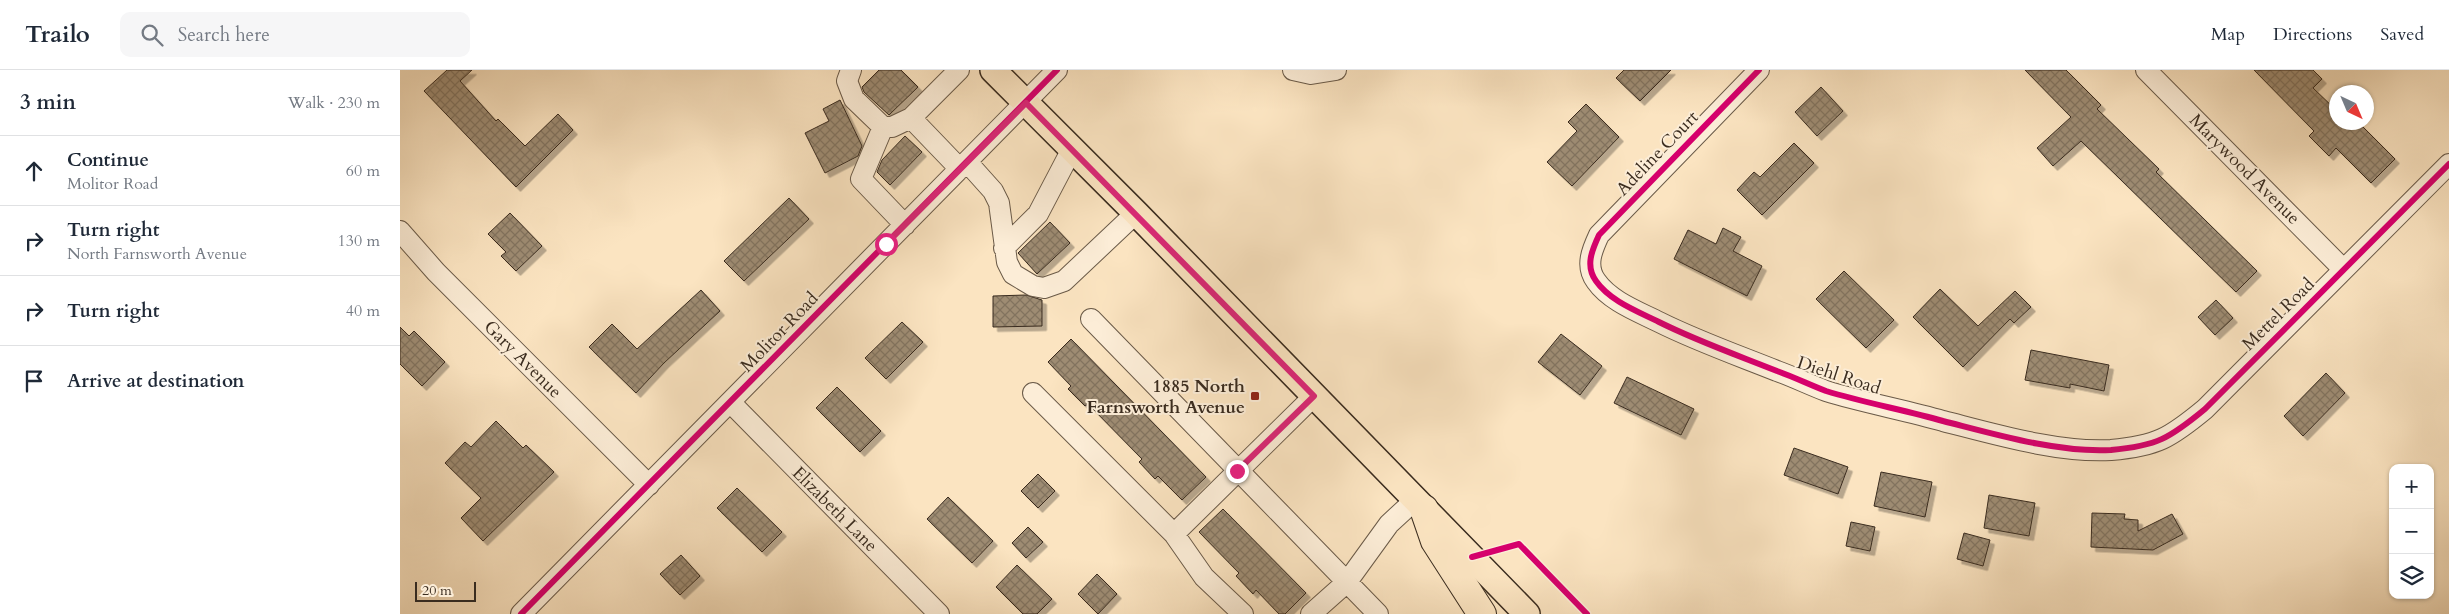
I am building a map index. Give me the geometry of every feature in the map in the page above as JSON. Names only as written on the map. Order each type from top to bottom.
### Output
[{"type":"highway","points":[[1419,504],[1435,541],[1482,614]]},
{"type":"main road","points":[[993,70],[1136,213],[1527,614]]},
{"type":"street","points":[[851,70],[847,81],[854,99],[883,127],[892,127],[911,118],[959,70]]},
{"type":"street","name":"Molitor Road","points":[[521,614],[1057,70]]},
{"type":"street","points":[[1293,70],[1310,74],[1336,70]]},
{"type":"street","name":"Adeline Court","points":[[1590,265],[1592,250],[1599,235],[1759,70]]},
{"type":"street","name":"Marywood Avenue","points":[[2146,70],[2343,269]]},
{"type":"street","points":[[911,118],[993,191],[998,204],[1006,262],[1013,274],[1032,286],[1044,288],[1064,281],[1136,213]]},
{"type":"street","points":[[883,127],[861,179],[905,225]]},
{"type":"street","points":[[1004,248],[1038,214],[1072,149]]},
{"type":"street","name":"Mettel Road","points":[[2108,450],[2156,443],[2179,430],[2205,409],[2449,164]]},
{"type":"street","name":"Gary Avenue","points":[[400,231],[436,272],[649,485]]},
{"type":"street","name":"Diehl Road","points":[[1590,265],[1595,280],[1607,293],[1621,303],[1688,336],[1824,390],[1991,433],[2052,446],[2108,450]]},
{"type":"street","points":[[1092,319],[1237,471],[1378,614]]},
{"type":"street","points":[[1033,393],[1174,534],[1204,577],[1243,614]]},
{"type":"street","points":[[1174,534],[1314,396]]},
{"type":"street","name":"Elizabeth Lane","points":[[731,403],[939,614]]},
{"type":"street","points":[[1311,614],[1347,582],[1389,524],[1419,504]]},
{"type":"building","points":[[447,70],[472,70],[460,81],[496,121],[498,119],[525,146],[558,114],[573,130],[516,187],[424,91]]},
{"type":"building","points":[[879,70],[901,70],[918,87],[889,115],[864,92],[862,87]]},
{"type":"building","points":[[1624,70],[1671,70],[1640,101],[1616,78]]},
{"type":"building","points":[[2025,70],[2066,70],[2101,105],[2097,109],[2159,169],[2156,172],[2257,271],[2236,292],[2081,141],[2053,166],[2037,148],[2071,117]]},
{"type":"building","points":[[2254,70],[2313,70],[2322,79],[2313,88],[2329,103],[2329,130],[2366,130],[2395,159],[2371,183],[2336,148],[2329,156],[2309,136],[2314,131]]},
{"type":"building","points":[[1821,87],[1843,111],[1817,136],[1795,112]]},
{"type":"building","points":[[840,100],[862,146],[858,156],[825,173],[805,133],[829,121],[823,109]]},
{"type":"building","points":[[1586,104],[1619,137],[1572,186],[1547,162],[1577,131],[1568,122]]},
{"type":"building","points":[[905,136],[922,152],[890,185],[877,172],[882,160]]},
{"type":"building","points":[[1794,143],[1814,163],[1762,215],[1737,190],[1754,172],[1760,177]]},
{"type":"building","points":[[789,198],[809,219],[744,281],[724,261]]},
{"type":"building","points":[[510,213],[542,246],[516,271],[501,256],[506,252],[488,234]]},
{"type":"building","points":[[1050,222],[1070,243],[1037,274],[1018,253]]},
{"type":"building","points":[[1723,228],[1741,237],[1733,251],[1762,266],[1747,296],[1674,259],[1688,230],[1716,244]]},
{"type":"building","points":[[1844,271],[1894,320],[1866,348],[1816,299]]},
{"type":"building","points":[[1940,289],[1978,326],[2015,291],[2031,307],[2014,323],[2010,319],[1963,367],[1913,317]]},
{"type":"building","points":[[701,290],[720,311],[664,363],[636,393],[589,347],[612,324],[637,349]]},
{"type":"building","points":[[1026,295],[1042,300],[1042,326],[993,327],[993,296]]},
{"type":"building","points":[[2216,300],[2233,318],[2215,335],[2198,317]]},
{"type":"building","points":[[902,322],[923,342],[886,379],[865,358]]},
{"type":"building","points":[[400,327],[409,336],[414,331],[445,362],[422,386],[400,364]]},
{"type":"building","points":[[1561,334],[1602,366],[1580,395],[1538,362]]},
{"type":"building","points":[[1071,339],[1206,477],[1182,500],[1158,476],[1155,479],[1139,462],[1142,459],[1088,404],[1085,406],[1068,389],[1071,386],[1048,362]]},
{"type":"building","points":[[2031,350],[2109,365],[2104,391],[2070,384],[2070,388],[2025,380]]},
{"type":"building","points":[[2326,373],[2345,393],[2303,436],[2284,416]]},
{"type":"building","points":[[1627,377],[1694,409],[1681,435],[1614,403]]},
{"type":"building","points":[[837,387],[881,431],[860,452],[816,408]]},
{"type":"building","points":[[496,421],[523,448],[526,445],[554,472],[483,541],[461,518],[481,498],[445,463],[465,442],[471,447]]},
{"type":"building","points":[[1794,448],[1848,467],[1838,494],[1784,475]]},
{"type":"building","points":[[1881,472],[1932,482],[1925,517],[1874,506]]},
{"type":"building","points":[[1038,474],[1055,491],[1038,508],[1021,491]]},
{"type":"building","points":[[737,488],[782,532],[762,552],[717,508]]},
{"type":"building","points":[[1989,495],[2035,503],[2029,536],[1984,528]]},
{"type":"building","points":[[948,497],[993,541],[972,563],[927,519]]},
{"type":"building","points":[[1223,509],[1306,593],[1285,614],[1279,614],[1256,590],[1253,594],[1236,576],[1239,573],[1199,532]]},
{"type":"building","points":[[2092,513],[2125,514],[2124,519],[2138,520],[2138,531],[2172,514],[2183,534],[2153,550],[2091,547]]},
{"type":"building","points":[[1851,522],[1875,527],[1870,551],[1846,546]]},
{"type":"building","points":[[1028,527],[1043,542],[1026,558],[1012,543]]},
{"type":"building","points":[[1964,533],[1990,540],[1983,566],[1957,559]]},
{"type":"building","points":[[681,555],[700,576],[680,595],[660,574]]},
{"type":"building","points":[[1017,565],[1052,599],[1037,614],[1023,614],[996,587]]},
{"type":"building","points":[[1097,574],[1117,594],[1098,614],[1078,594]]},
{"type":"cycle path","points":[[521,614],[1057,70]]},
{"type":"cycle path","points":[[1759,70],[1599,235],[1592,252],[1590,264],[1596,281],[1616,300],[1673,329],[1826,391],[2026,442],[2070,449],[2111,450],[2140,446],[2162,439],[2182,427],[2205,409],[2449,164]]},
{"type":"cycle path","points":[[1472,557],[1519,544],[1587,614]]},
{"type":"place","name":"1885 North Farnsworth Avenue","points":[[1255,396]]},
{"type":"route","points":[[886,244],[1026,103],[1314,396],[1237,471]]}]
